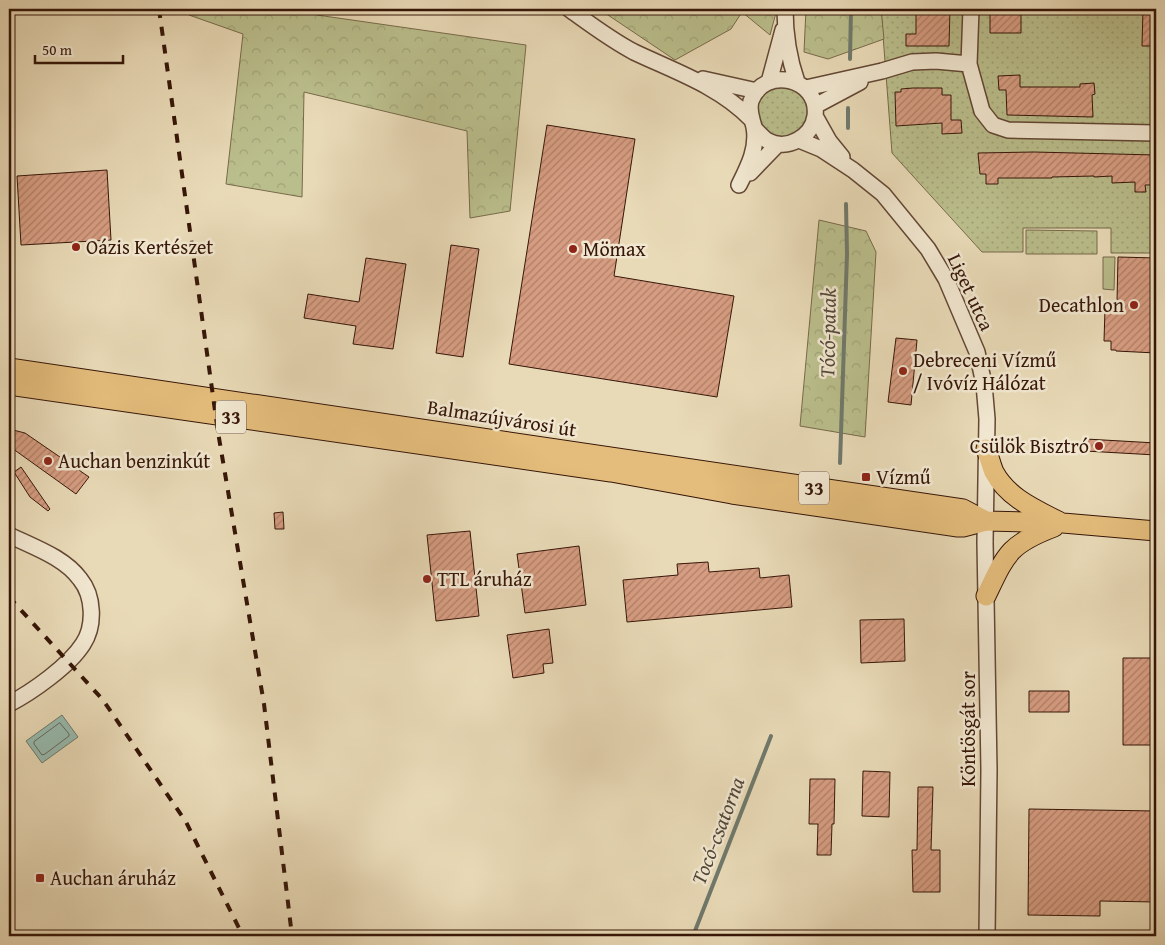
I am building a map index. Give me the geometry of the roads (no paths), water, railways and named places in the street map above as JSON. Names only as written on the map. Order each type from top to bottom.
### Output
[{"type":"main road","name":"Balmazújvárosi út","points":[[9,368],[963,509],[986,521]]},
{"type":"main road","name":"Balmazújvárosi út","points":[[9,385],[611,472],[732,494],[958,527],[986,521],[1063,523],[1156,531]]},
{"type":"main road","points":[[986,449],[994,471],[1007,490],[1019,500],[1063,523]]},
{"type":"main road","points":[[986,596],[1003,560],[1011,550],[1029,536],[1063,523]]},
{"type":"street","points":[[569,9],[632,51],[680,72],[731,101],[768,141],[778,144],[789,144],[799,140],[808,132],[815,111],[812,98],[801,85],[792,66],[785,15]]},
{"type":"street","points":[[971,9],[969,64],[982,111],[993,125],[1008,130],[1156,133]]},
{"type":"street","points":[[769,82],[785,15]]},
{"type":"street","points":[[778,144],[739,185],[753,156],[750,110],[752,101],[757,91],[769,82],[786,79],[801,85],[882,71],[912,62],[936,61],[969,64]]},
{"type":"street","points":[[815,111],[882,71]]},
{"type":"street","points":[[680,72],[736,88],[757,91]]},
{"type":"street","name":"Liget utca","points":[[815,111],[829,141],[853,170]]},
{"type":"street","name":"Liget utca","points":[[799,140],[820,149],[853,170],[883,194],[928,249],[946,279],[977,352],[984,384],[986,410],[986,521]]},
{"type":"street","name":"Köntösgát sor","points":[[986,521],[989,753],[987,936]]},
{"type":"street","points":[[9,536],[48,554],[72,570],[81,579],[91,604],[91,617],[86,638],[75,654],[42,683],[9,704]]},
{"type":"water","points":[[62,715],[78,737],[42,763],[26,741]]},
{"type":"waterway","name":"Tócó-patak","points":[[850,59],[851,9]]},
{"type":"waterway","name":"Tócó-patak","points":[[848,108],[848,128]]},
{"type":"waterway","name":"Tócó-patak","points":[[840,463],[847,254],[846,204]]},
{"type":"waterway","name":"Tocó-csatorna","points":[[693,936],[771,736]]},
{"type":"railway","points":[[159,9],[218,432],[264,704],[292,936]]},
{"type":"railway","points":[[9,597],[103,700],[186,822],[243,936]]},
{"type":"place","name":"Oázis Kertészet","points":[[76,247]]},
{"type":"place","name":"Mömax","points":[[573,249]]},
{"type":"place","name":"Decathlon","points":[[1134,305]]},
{"type":"place","name":"Debreceni Vízmű / Ivóvíz Hálózat","points":[[903,371]]},
{"type":"place","name":"Csülök Bisztró","points":[[1099,446]]},
{"type":"place","name":"Auchan benzinkút","points":[[48,461]]},
{"type":"place","name":"Vízmű","points":[[866,477]]},
{"type":"place","name":"TTL áruház","points":[[427,579]]},
{"type":"place","name":"Auchan áruház","points":[[40,878]]}]
